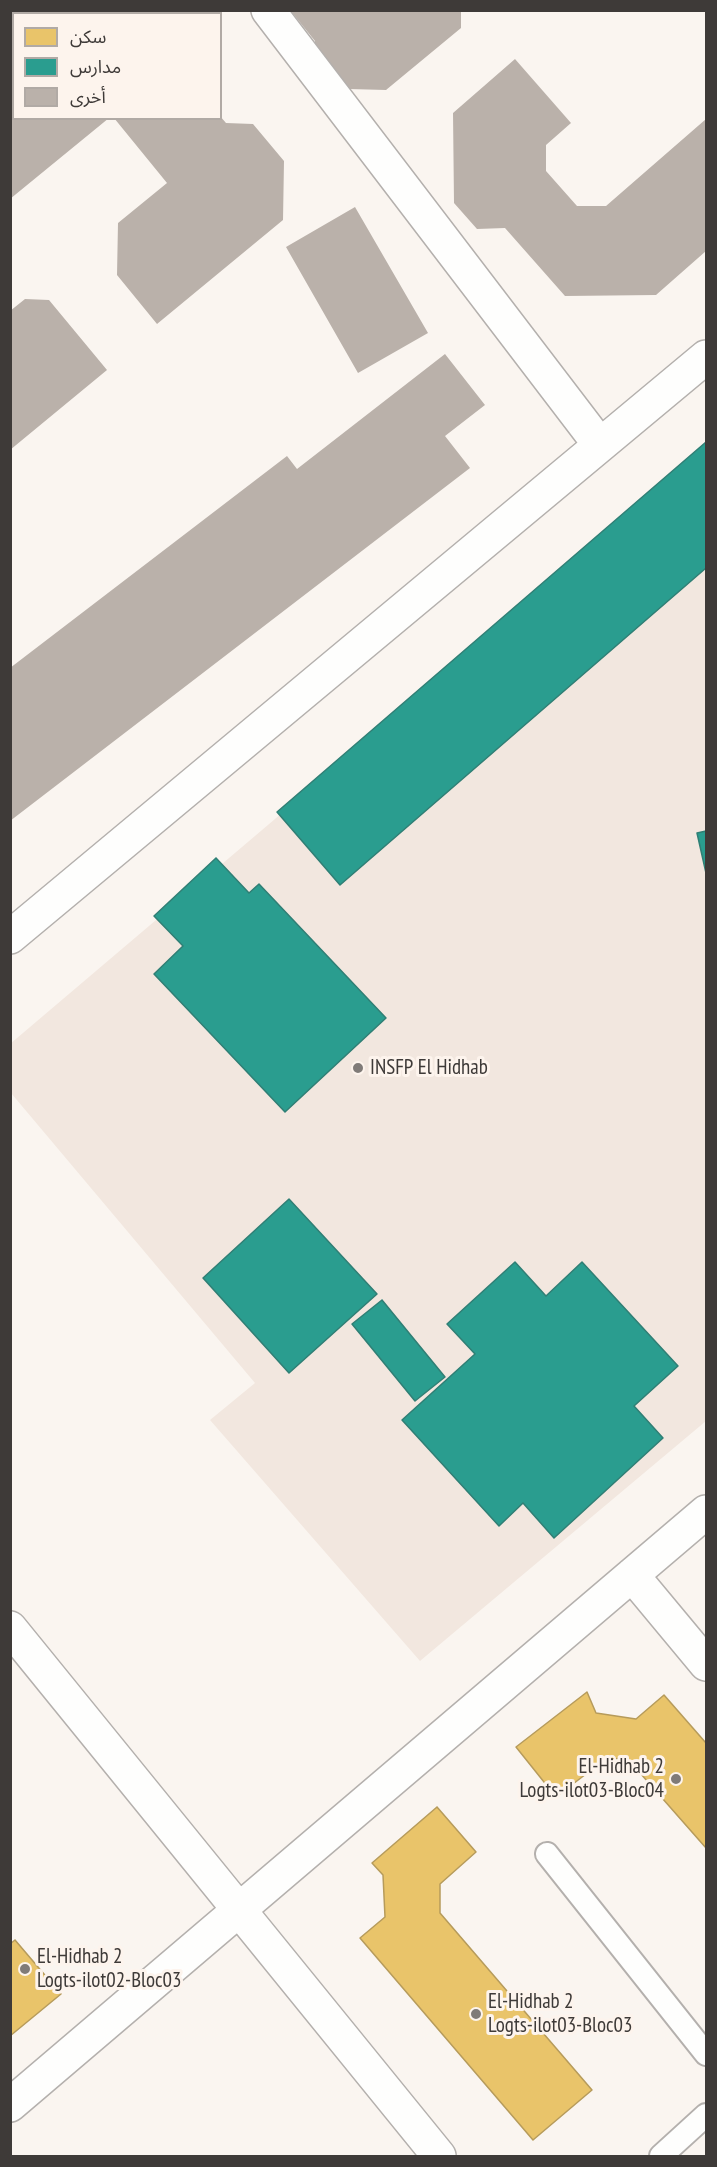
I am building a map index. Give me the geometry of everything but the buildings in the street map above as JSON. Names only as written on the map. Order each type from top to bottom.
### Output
[{"type":"street","points":[[268,10],[600,445]]},
{"type":"street","points":[[10,937],[706,357]]},
{"type":"street","points":[[10,2105],[706,1512]]},
{"type":"street","points":[[632,1575],[706,1664]]},
{"type":"street","points":[[10,1628],[439,2157]]},
{"type":"lane","points":[[547,1854],[706,2054]]},
{"type":"lane","points":[[661,2157],[706,2115]]},
{"type":"shaded area","name":"INSFP El Hidhab","points":[[706,453],[706,1421],[420,1661],[210,1420],[255,1383],[11,1093],[10,1044]]},
{"type":"place","name":"INSFP El Hidhab","points":[[358,1068]]},
{"type":"place","name":"El-Hidhab 2 Logts-ilot03-Bloc04","points":[[676,1779]]},
{"type":"place","name":"El-Hidhab 2 Logts-ilot02-Bloc03","points":[[25,1969]]},
{"type":"place","name":"El-Hidhab 2 Logts-ilot03-Bloc03","points":[[476,2014]]}]
